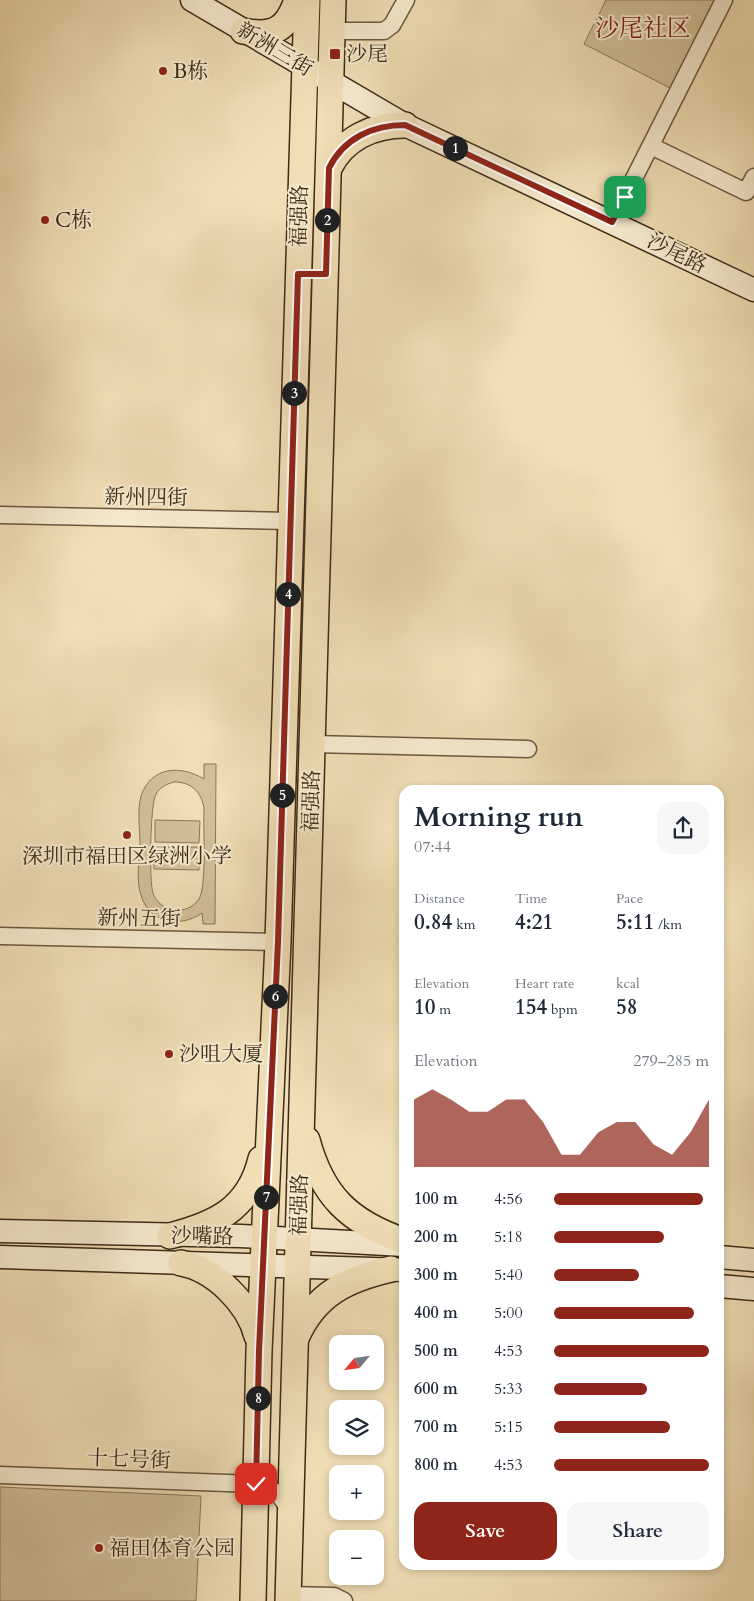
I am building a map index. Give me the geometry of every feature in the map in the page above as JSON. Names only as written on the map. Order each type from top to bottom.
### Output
[{"type":"main road","points":[[244,30],[260,34],[274,32],[290,17],[297,0]]},
{"type":"main road","name":"福强路","points":[[253,1601],[259,1351],[278,942],[303,66],[307,0]]},
{"type":"main road","name":"福强路","points":[[288,1598],[333,0]]},
{"type":"main road","points":[[329,168],[335,154],[360,135],[380,127],[405,125]]},
{"type":"main road","points":[[298,274],[326,274]]},
{"type":"main road","points":[[302,1115],[314,1164],[326,1187],[340,1206],[358,1221],[382,1234],[399,1239]]},
{"type":"main road","points":[[170,1236],[214,1222],[233,1210],[246,1194],[260,1164],[270,1120]]},
{"type":"main road","points":[[181,1263],[207,1274],[240,1302],[255,1326],[259,1351]]},
{"type":"main road","points":[[295,1341],[302,1325],[312,1312],[338,1288],[361,1276],[397,1269]]},
{"type":"street","name":"新洲三街","points":[[192,0],[331,83]]},
{"type":"street","points":[[332,31],[384,31],[392,25],[406,0]]},
{"type":"street","points":[[612,222],[724,0]]},
{"type":"street","name":"沙尾路","points":[[331,83],[405,125],[754,290]]},
{"type":"street","points":[[651,146],[746,192],[754,177]]},
{"type":"street","name":"新州四街","points":[[0,515],[291,521]]},
{"type":"street","points":[[312,744],[528,749]]},
{"type":"street","name":"新州五街","points":[[0,936],[278,942]]},
{"type":"street","name":"沙嘴路","points":[[0,1231],[298,1239],[399,1245]]},
{"type":"street","name":"沙嘴路","points":[[0,1257],[397,1269]]},
{"type":"street","points":[[724,1257],[754,1260]]},
{"type":"street","points":[[724,1286],[754,1289]]},
{"type":"street","name":"十七号街","points":[[0,1475],[256,1484]]},
{"type":"street","points":[[256,1484],[274,1491],[281,1498],[290,1515]]},
{"type":"street","points":[[288,1598],[334,1596],[344,1601]]},
{"type":"shaded area","points":[[606,0],[716,0],[672,89],[584,44]]},
{"type":"shaded area","points":[[204,764],[216,764],[215,924],[203,924],[202,913],[185,921],[167,921],[151,912],[145,905],[139,889],[139,814],[141,796],[152,779],[168,771],[177,770],[195,774],[204,779]],"holes":[[[180,782],[198,792],[203,802],[204,870],[199,899],[188,908],[174,910],[161,904],[153,893],[151,827],[156,794],[166,785]]]},
{"type":"shaded area","points":[[155,820],[200,821],[199,843],[155,842]]},
{"type":"shaded area","points":[[154,847],[199,847],[199,870],[154,869]]},
{"type":"shaded area","name":"福田体育公园","points":[[0,1487],[201,1496],[196,1601],[0,1601]]},
{"type":"place","name":"沙尾","points":[[335,54]]},
{"type":"place","name":"B栋","points":[[163,71]]},
{"type":"place","name":"C栋","points":[[45,220]]},
{"type":"place","name":"深圳市福田区绿洲小学","points":[[127,835]]},
{"type":"place","name":"沙咀大厦","points":[[169,1054]]},
{"type":"place","name":"福田体育公园","points":[[99,1548]]},
{"type":"district","name":"沙尾社区","points":[[643,28]]},
{"type":"route","points":[[256,1484],[259,1351],[278,942],[298,274],[326,274],[329,168],[335,154],[360,135],[380,127],[405,125],[612,222],[625,197]]}]
